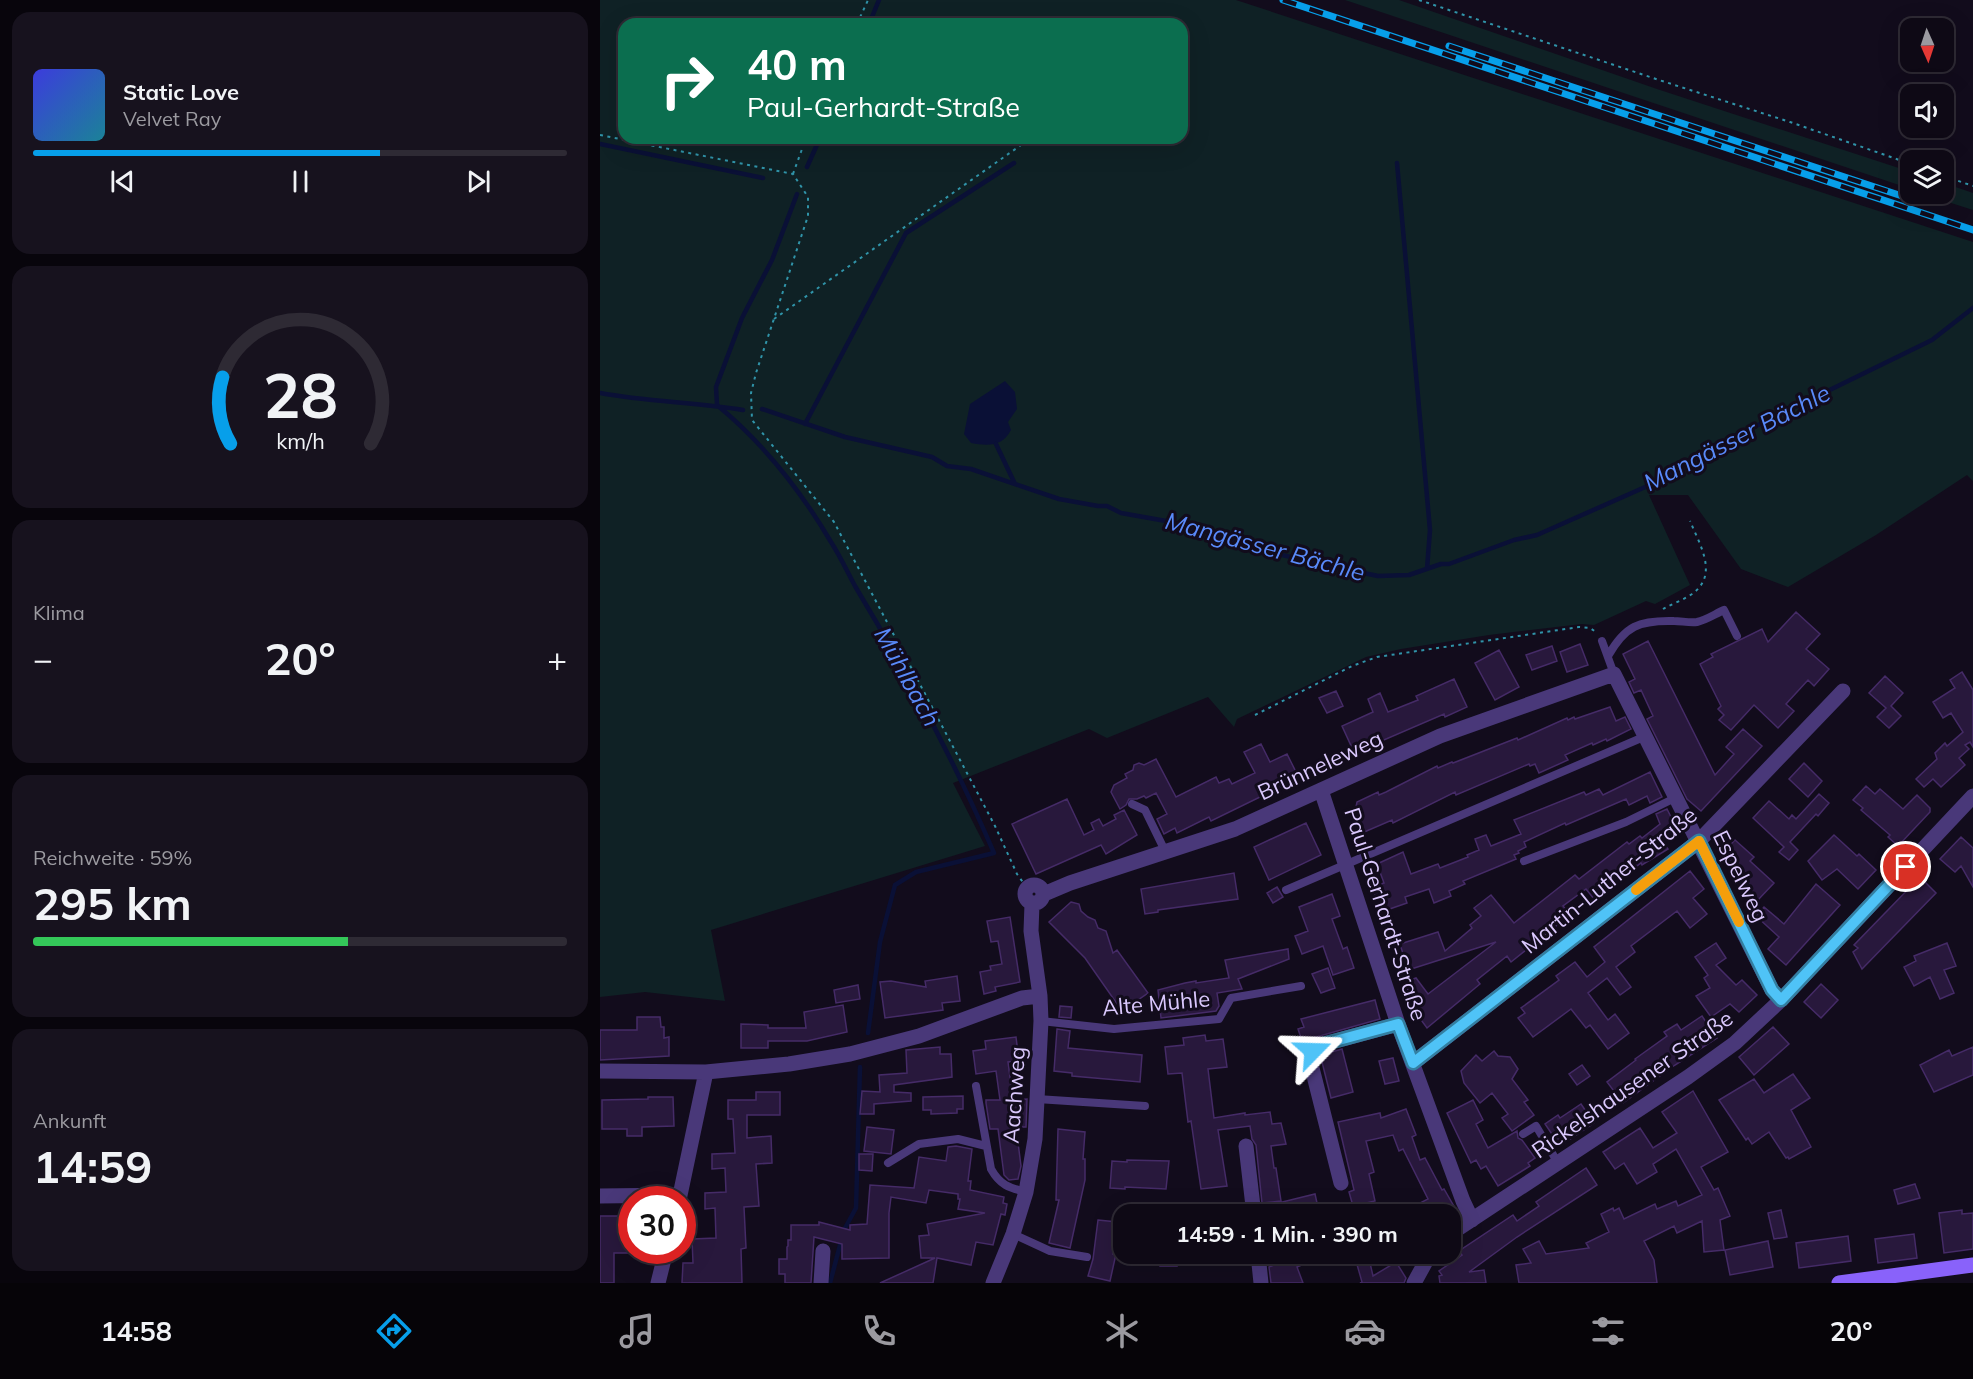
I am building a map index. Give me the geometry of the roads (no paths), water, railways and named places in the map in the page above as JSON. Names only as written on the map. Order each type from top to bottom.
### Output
[{"type":"street","name":"Espelweg","points":[[1614,674],[1772,990],[1781,1000]]},
{"type":"street","name":"Brünneleweg","points":[[1038,899],[1070,883],[1235,829],[1440,736],[1614,674]]},
{"type":"street","name":"Martin-Luther-Straße","points":[[1413,1063],[1699,841],[1843,691]]},
{"type":"street","name":"Paul-Gerhardt-Straße","points":[[1321,790],[1398,1024],[1472,1220]]},
{"type":"street","name":"Rickelshausener Straße","points":[[1461,1227],[1688,1077],[1735,1043],[1781,1000],[1971,804]]},
{"type":"street","points":[[1027,888],[1037,885],[1042,889],[1038,899]]},
{"type":"street","name":"Aachweg","points":[[993,1283],[1026,1192],[1035,1139],[1041,1021],[1031,931],[1038,899]]},
{"type":"street","points":[[600,1071],[706,1072],[789,1064],[850,1054],[919,1036],[1022,998],[1040,996]]},
{"type":"street","points":[[1341,1183],[1310,1060],[1311,1055],[1324,1044],[1398,1024]]},
{"type":"street","points":[[682,1186],[706,1072]]},
{"type":"street","points":[[1246,1146],[1253,1204]]},
{"type":"street","points":[[600,1196],[618,1196]]},
{"type":"street","points":[[821,1283],[823,1251]]},
{"type":"street","points":[[658,1283],[663,1264]]},
{"type":"street","points":[[1259,1264],[1261,1283]]},
{"type":"street","points":[[1414,1283],[1424,1264]]},
{"type":"street","points":[[1839,1283],[1973,1265]]},
{"type":"lane","points":[[1608,657],[1616,641],[1627,630],[1643,623],[1697,622],[1724,610],[1737,636]]},
{"type":"lane","points":[[1602,641],[1614,674]]},
{"type":"lane","points":[[1286,890],[1646,736]]},
{"type":"lane","points":[[1524,861],[1626,822],[1677,797]]},
{"type":"lane","points":[[1132,804],[1145,810],[1166,852]]},
{"type":"lane","name":"Alte Mühle","points":[[1041,1021],[1114,1029],[1219,1019],[1231,998],[1301,986]]},
{"type":"lane","points":[[976,1086],[992,1169],[998,1180],[1007,1187],[1026,1192]]},
{"type":"lane","points":[[1037,1099],[1145,1106]]},
{"type":"lane","points":[[1523,1134],[1536,1126],[1558,1163]]},
{"type":"lane","points":[[888,1163],[919,1144],[958,1139],[986,1146]]},
{"type":"lane","points":[[1013,1233],[1050,1251],[1087,1257]]},
{"type":"waterway","points":[[872,18],[879,0]]},
{"type":"waterway","points":[[600,144],[763,178]]},
{"type":"waterway","points":[[807,167],[817,144]]},
{"type":"waterway","points":[[805,424],[906,233],[1014,163]]},
{"type":"waterway","points":[[1397,163],[1430,530],[1427,569]]},
{"type":"waterway","points":[[717,405],[716,387],[742,318],[772,260],[797,194]]},
{"type":"waterway","name":"Mangässer Bächle","points":[[762,409],[845,437],[932,457],[947,466],[971,469],[1059,499],[1107,506],[1121,513],[1166,521],[1215,534],[1247,547],[1330,566],[1378,576],[1409,575],[1441,564],[1449,564],[1514,540],[1537,535],[1652,484],[1748,430],[1932,340],[1973,308]]},
{"type":"waterway","name":"Mühlbach","points":[[600,393],[743,410]]},
{"type":"waterway","name":"Mühlbach","points":[[717,405],[750,435],[780,469],[819,523],[929,717],[994,853],[916,872],[895,885],[880,942],[868,1033]]},
{"type":"waterway","points":[[996,444],[1015,484]]},
{"type":"waterway","name":"Mühlbach","points":[[830,1283],[844,1230],[856,1208],[860,1067]]},
{"type":"railway","points":[[1283,0],[1973,230]]},
{"type":"railway","points":[[1449,46],[1900,195]]}]
